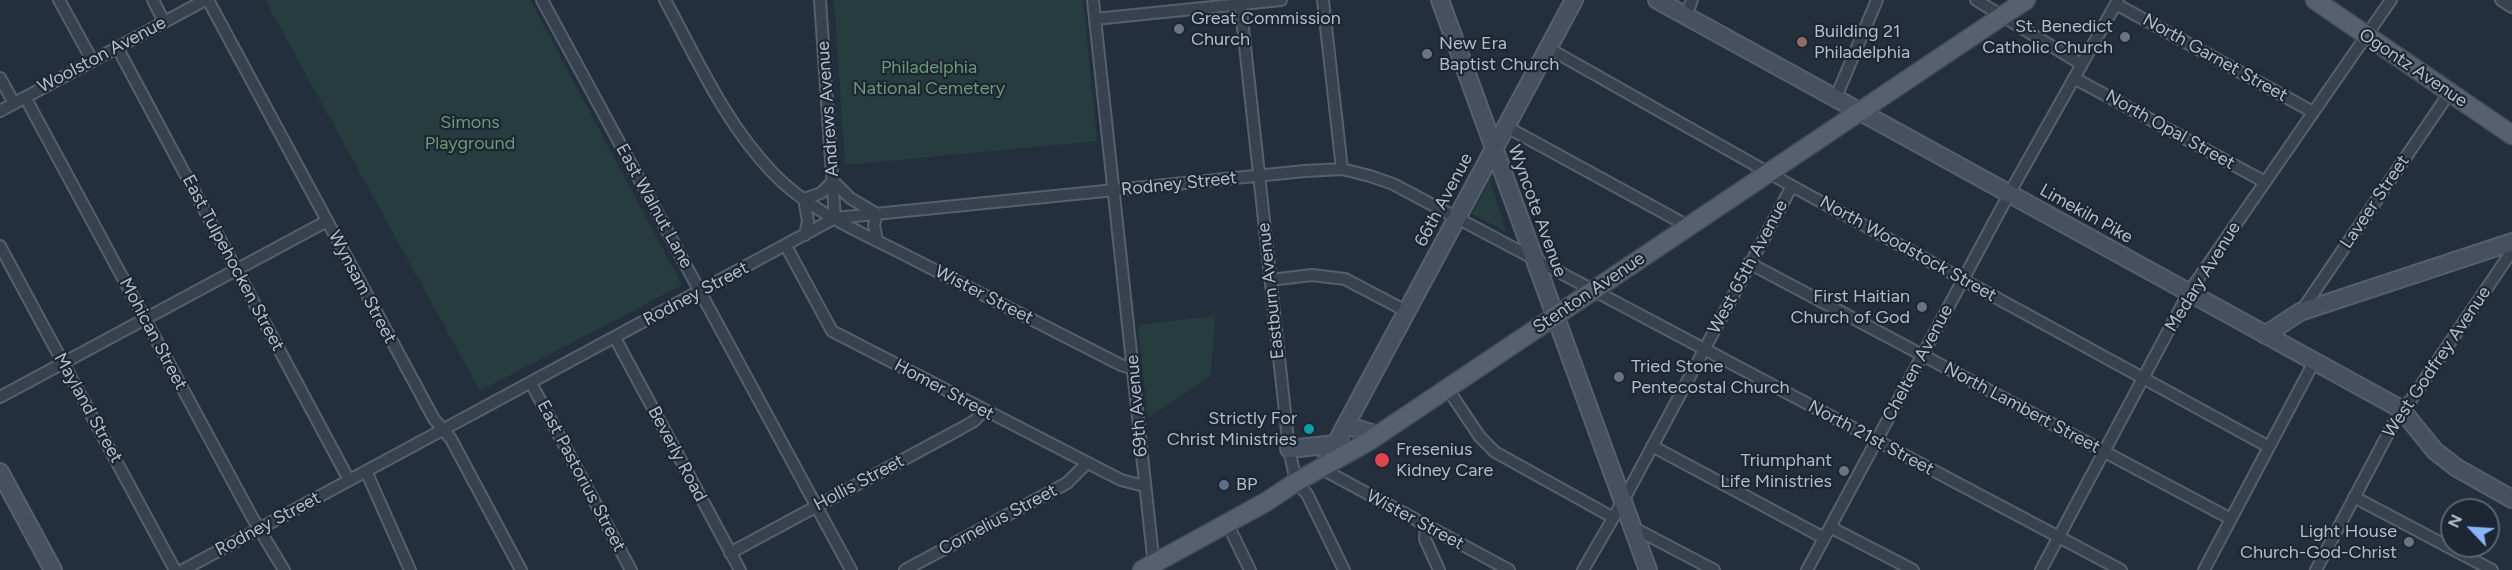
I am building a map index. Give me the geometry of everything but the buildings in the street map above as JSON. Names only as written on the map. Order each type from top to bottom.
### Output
[{"type":"main road","name":"Stenton Avenue","points":[[1150,568],[1378,435],[2026,0]]},
{"type":"main road","name":"Ogontz Avenue","points":[[2315,0],[2512,135]]},
{"type":"street","points":[[59,0],[92,60]]},
{"type":"street","points":[[153,0],[164,22]]},
{"type":"street","name":"Woolston Avenue","points":[[0,111],[206,0]]},
{"type":"street","name":"Wynsam Street","points":[[206,0],[434,419],[451,439],[521,570]]},
{"type":"street","name":"East Walnut Lane","points":[[542,0],[851,570]]},
{"type":"street","name":"Wister Street","points":[[665,0],[736,128],[773,174],[804,199],[877,240],[1121,365],[1134,369]]},
{"type":"street","name":"Andrews Avenue","points":[[820,0],[835,218]]},
{"type":"street","name":"69th Avenue","points":[[1093,0],[1134,369],[1150,568]]},
{"type":"street","points":[[1095,19],[1240,2],[1281,0]]},
{"type":"street","points":[[1323,0],[1342,169]]},
{"type":"street","name":"Wyncote Avenue","points":[[1440,0],[1648,570]]},
{"type":"street","name":"66th Avenue","points":[[1322,469],[1574,0]]},
{"type":"street","name":"Limekiln Pike","points":[[1657,0],[1689,8],[1836,97],[2401,409]]},
{"type":"street","points":[[1836,97],[1877,0]]},
{"type":"street","points":[[1976,0],[2081,64]]},
{"type":"street","name":"Medary Avenue","points":[[2041,570],[2189,292],[2391,0]]},
{"type":"street","points":[[2502,0],[2512,7]]},
{"type":"street","name":"Eastburn Avenue","points":[[1240,2],[1289,448],[1296,482],[1306,494],[1344,570]]},
{"type":"street","name":"Chelten Avenue","points":[[1807,570],[2009,194],[2117,2]]},
{"type":"street","name":"North Garnet Street","points":[[2117,2],[2313,112]]},
{"type":"street","name":"East Tulpehocken Street","points":[[117,46],[349,480]]},
{"type":"street","name":"North Woodstock Street","points":[[1548,48],[1792,186],[2269,447]]},
{"type":"street","points":[[0,78],[14,103]]},
{"type":"street","name":"North Opal Street","points":[[2074,78],[2265,182]]},
{"type":"street","name":"Laveer Street","points":[[2300,312],[2450,93]]},
{"type":"street","name":"Mohican Street","points":[[25,97],[284,570]]},
{"type":"street","points":[[1505,126],[1688,226]]},
{"type":"street","name":"North 21st Street","points":[[1258,175],[1342,169],[1393,184],[2121,570]]},
{"type":"street","name":"Rodney Street","points":[[183,570],[835,218],[1258,175]]},
{"type":"street","points":[[805,235],[808,220],[804,199],[816,196],[834,182],[850,198],[877,214],[874,225],[877,240]]},
{"type":"street","name":"West 65th Avenue","points":[[1583,570],[1623,501],[1792,186]]},
{"type":"street","points":[[0,397],[327,221]]},
{"type":"street","points":[[2265,335],[2300,312],[2512,242]]},
{"type":"street","name":"Mayland Street","points":[[0,246],[175,570]]},
{"type":"street","name":"Homer Street","points":[[786,246],[832,331],[1121,480],[1144,486]]},
{"type":"street","name":"West Godfrey Avenue","points":[[2316,570],[2401,409],[2411,400],[2512,251]]},
{"type":"street","name":"North Lambert Street","points":[[1749,263],[2231,519]]},
{"type":"street","points":[[1270,280],[1312,275],[1345,279],[1406,311]]},
{"type":"street","name":"Beverly Road","points":[[615,338],[740,570]]},
{"type":"street","points":[[2204,570],[2315,360]]},
{"type":"street","name":"East Pastorius Street","points":[[531,383],[631,570]]},
{"type":"street","points":[[1447,388],[1480,437],[1496,452],[1612,517]]},
{"type":"street","points":[[2401,409],[2435,451],[2457,468],[2510,494]]},
{"type":"street","name":"Hollis Street","points":[[730,553],[960,429],[974,421],[984,411]]},
{"type":"street","points":[[1349,420],[1352,427],[1378,435]]},
{"type":"street","points":[[1289,448],[1336,444]]},
{"type":"street","points":[[1652,446],[1824,538]]},
{"type":"street","name":"Cornelius Street","points":[[905,570],[1067,483],[1087,463]]},
{"type":"street","name":"Wister Street","points":[[1322,469],[1509,570]]},
{"type":"street","points":[[366,471],[410,570]]},
{"type":"street","points":[[0,472],[53,570]]},
{"type":"street","points":[[2354,497],[2492,570]]},
{"type":"street","points":[[1227,523],[1250,570]]},
{"type":"street","points":[[1426,526],[1425,539],[1439,570]]},
{"type":"street","points":[[1632,527],[1714,570]]},
{"type":"street","points":[[1830,527],[1913,570]]},
{"type":"green space","name":"Simons Playground","points":[[265,0],[530,0],[682,285],[480,391]]},
{"type":"green space","name":"Philadelphia National Cemetery","points":[[834,0],[1083,0],[1097,141],[845,165]]},
{"type":"green space","points":[[1490,180],[1506,232],[1472,214]]},
{"type":"green space","points":[[1215,316],[1211,376],[1148,418],[1138,325]]},
{"type":"place","name":"Great Commission Church","points":[[1179,29]]},
{"type":"place","name":"St. Benedict Catholic Church","points":[[2125,37]]},
{"type":"place","name":"Building 21 Philadelphia","points":[[1802,42]]},
{"type":"place","name":"New Era Baptist Church","points":[[1427,54]]},
{"type":"place","name":"First Haitian Church of God","points":[[1922,307]]},
{"type":"place","name":"Tried Stone Pentecostal Church","points":[[1619,377]]},
{"type":"place","name":"Strictly For Christ Ministries","points":[[1309,429]]},
{"type":"place","name":"Fresenius Kidney Care","points":[[1382,460]]},
{"type":"place","name":"Triumphant Life Ministries","points":[[1844,471]]},
{"type":"place","name":"BP","points":[[1224,485]]},
{"type":"place","name":"Light House Church-God-Christ","points":[[2409,542]]}]
